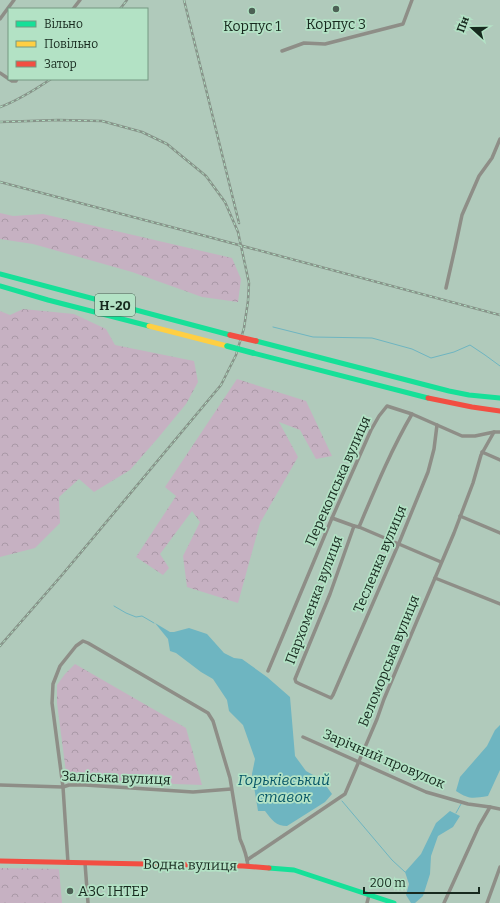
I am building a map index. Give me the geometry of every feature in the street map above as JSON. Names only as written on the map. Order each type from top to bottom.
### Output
[{"type":"main road","name":"Н-20","points":[[0,274],[256,342],[449,391],[476,396],[500,398]]},
{"type":"main road","name":"Н-20","points":[[0,286],[48,300],[429,398],[449,403],[500,411]]},
{"type":"main road","name":"Водна вулиця","points":[[0,861],[68,863],[248,863],[294,870],[394,903]]},
{"type":"street","points":[[74,8],[80,0]]},
{"type":"street","points":[[282,51],[304,43],[325,44],[403,24],[412,0]]},
{"type":"street","points":[[0,19],[8,8]]},
{"type":"street","points":[[446,288],[462,215],[479,176],[492,158],[500,139]]},
{"type":"street","name":"Перекопська вулиця","points":[[268,671],[332,518],[371,430],[387,406],[412,414],[462,436],[475,436],[494,432]]},
{"type":"street","name":"Пархоменка вулиця","points":[[359,527],[379,481],[412,414]]},
{"type":"street","name":"Тесленка вулиця","points":[[331,698],[399,543],[428,472],[434,450],[437,425]]},
{"type":"street","points":[[494,432],[500,432]]},
{"type":"street","name":"Беломорська вулиця","points":[[248,863],[345,794],[442,562],[473,483],[482,452],[494,432]]},
{"type":"street","points":[[482,452],[500,460]]},
{"type":"street","points":[[460,516],[500,533]]},
{"type":"street","points":[[332,518],[359,527],[442,562]]},
{"type":"street","name":"Пархоменка вулиця","points":[[331,698],[296,682],[295,679],[330,594],[354,526]]},
{"type":"street","points":[[435,578],[500,604]]},
{"type":"street","points":[[68,863],[63,787],[52,703],[53,684],[60,666],[76,646],[83,641],[208,713],[213,721],[230,778],[240,839],[244,847],[248,863]]},
{"type":"street","name":"Зарічний провулок","points":[[303,737],[426,792],[468,804],[500,809]]},
{"type":"street","name":"Заліська вулиця","points":[[0,785],[63,787],[69,785],[85,785],[194,792],[231,789]]},
{"type":"street","points":[[444,903],[479,826],[490,807]]},
{"type":"street","points":[[85,863],[88,903]]},
{"type":"street","points":[[487,903],[499,876],[500,867]]},
{"type":"street","points":[[367,903],[369,894]]},
{"type":"green space","points":[[0,213],[13,216],[43,214],[232,258],[241,279],[238,302],[202,297],[132,272],[33,244],[0,239]]},
{"type":"green space","points":[[23,309],[74,314],[106,329],[115,345],[194,361],[198,382],[186,404],[130,470],[94,492],[79,479],[59,497],[60,523],[35,548],[0,557],[0,311],[10,315]]},
{"type":"green space","points":[[237,379],[306,401],[332,456],[316,459],[300,430],[279,422],[298,457],[260,523],[238,603],[187,587],[183,556],[200,522],[192,511],[160,554],[169,568],[163,575],[136,557],[176,496],[165,487]]},
{"type":"green space","points":[[75,664],[186,728],[202,785],[67,780],[57,703],[57,685]]},
{"type":"green space","points":[[0,868],[59,869],[62,903],[0,903]]},
{"type":"water","name":"Горьківський ставок","points":[[155,623],[170,632],[189,628],[207,634],[224,653],[234,658],[242,659],[267,677],[290,697],[295,756],[306,771],[322,780],[332,794],[325,802],[287,826],[277,824],[265,811],[258,811],[252,774],[255,759],[243,725],[229,711],[227,700],[213,679],[176,653],[170,651],[168,639]]},
{"type":"water","points":[[500,725],[500,770],[488,796],[472,798],[456,791],[460,777],[487,746],[495,730]]},
{"type":"water","points":[[450,811],[460,816],[453,827],[438,836],[431,856],[430,874],[423,896],[415,903],[411,903],[406,895],[409,884],[405,872],[421,854],[436,823]]},
{"type":"waterway","points":[[273,327],[313,337],[372,338],[412,349],[431,358],[454,352],[470,345],[500,366]]},
{"type":"waterway","points":[[114,606],[126,613],[136,617],[142,616],[154,623]]},
{"type":"waterway","points":[[342,801],[392,860],[405,872]]},
{"type":"waterway","points":[[456,813],[461,804]]},
{"type":"railway","points":[[121,8],[127,0]]},
{"type":"railway","points":[[184,0],[239,223]]},
{"type":"railway","points":[[0,107],[33,91],[50,80]]},
{"type":"railway","points":[[0,122],[58,120],[102,121],[142,132],[167,144],[206,176],[225,202],[238,232],[249,283],[244,328],[236,355],[221,385],[62,575],[0,646]]},
{"type":"railway","points":[[0,182],[500,315]]},
{"type":"traffic: fast","points":[[0,274],[230,335]]},
{"type":"traffic: fast","points":[[0,286],[149,326]]},
{"type":"traffic: fast","points":[[256,341],[449,391],[469,395],[500,398]]},
{"type":"traffic: fast","points":[[227,346],[253,353]]},
{"type":"traffic: fast","points":[[253,353],[428,398]]},
{"type":"traffic: fast","points":[[269,868],[294,870],[394,903]]},
{"type":"traffic: slow","points":[[149,326],[227,346]]},
{"type":"traffic: jam","points":[[230,335],[256,341]]},
{"type":"traffic: jam","points":[[428,398],[500,411]]},
{"type":"traffic: jam","points":[[0,861],[243,866],[269,868]]},
{"type":"place","name":"Корпус 3","points":[[336,9]]},
{"type":"place","name":"Корпус 1","points":[[252,11]]},
{"type":"place","name":"АЗС ІНТЕР","points":[[70,891]]}]
